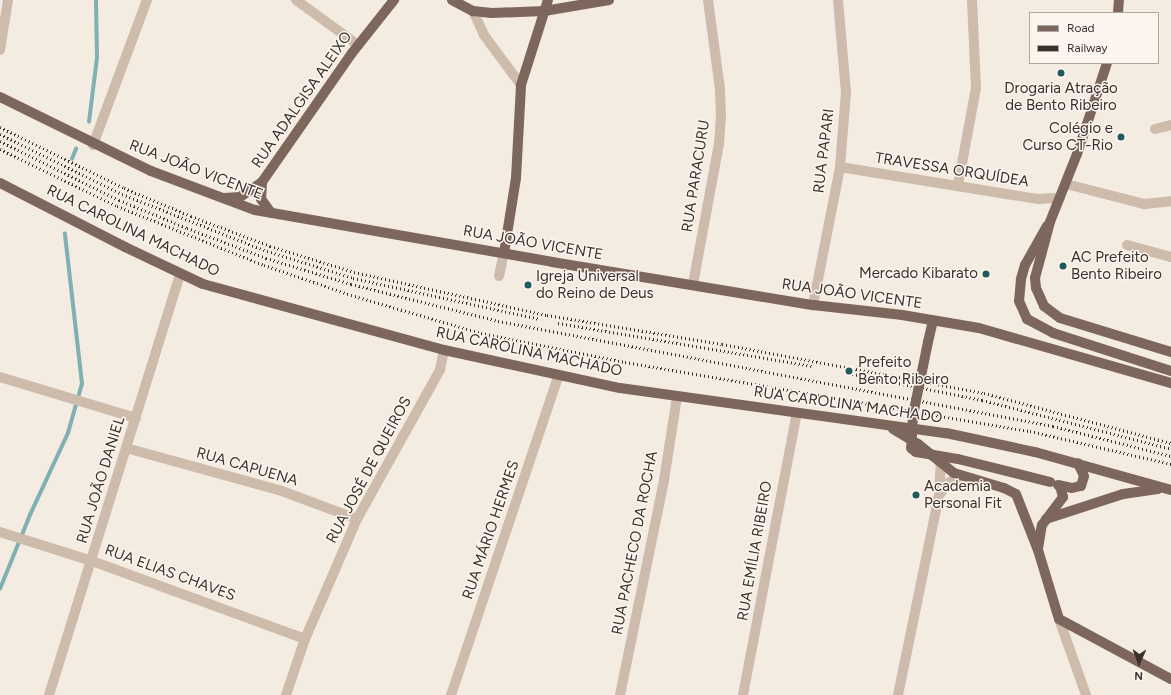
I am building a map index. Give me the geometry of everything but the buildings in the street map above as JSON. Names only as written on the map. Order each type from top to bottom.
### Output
[{"type":"main road","name":"RUA ADALGISA ALEIXO","points":[[222,198],[240,197],[262,182],[358,45],[394,0]]},
{"type":"main road","points":[[452,0],[473,11],[492,13],[544,11],[609,0]]},
{"type":"main road","points":[[504,253],[516,178],[521,85],[548,0]]},
{"type":"main road","points":[[1118,12],[1119,0]]},
{"type":"main road","points":[[1107,64],[1066,184],[1050,222],[1025,265],[1018,295],[1024,315],[1036,326],[1171,371]]},
{"type":"main road","name":"RUA JOÃO VICENTE","points":[[0,97],[93,144],[151,171],[234,204],[270,213],[813,304],[979,328],[1171,383]]},
{"type":"main road","points":[[262,182],[262,199],[270,213]]},
{"type":"main road","name":"RUA CAROLINA MACHADO","points":[[0,183],[180,274],[232,293],[444,350],[559,375],[677,397],[946,433],[1078,463],[1169,489]]},
{"type":"main road","points":[[1050,222],[1035,278],[1037,294],[1046,308],[1060,318],[1171,352]]},
{"type":"main road","points":[[933,321],[913,415],[909,442],[911,448],[919,453],[958,458],[1050,482],[1060,486],[1075,488],[1083,484],[1084,476],[1078,463]]},
{"type":"main road","points":[[887,426],[908,437],[941,463],[961,476],[1004,488],[1016,494],[1038,550],[1059,619],[1171,679]]},
{"type":"main road","points":[[1038,550],[1040,529],[1063,497],[1060,486]]},
{"type":"main road","points":[[1046,519],[1123,494],[1169,489]]},
{"type":"street","points":[[0,50],[8,0]]},
{"type":"street","points":[[93,144],[148,0]]},
{"type":"street","points":[[296,0],[358,45]]},
{"type":"street","name":"RUA PARACURU","points":[[693,284],[719,144],[721,118],[720,89],[708,0]]},
{"type":"street","name":"RUA PAPARI","points":[[813,304],[840,167],[846,93],[838,0]]},
{"type":"street","points":[[958,185],[976,88],[972,0]]},
{"type":"street","points":[[473,11],[484,35],[521,85]]},
{"type":"street","points":[[1155,129],[1171,126]]},
{"type":"street","name":"TRAVESSA ORQUÍDEA","points":[[840,167],[1038,199],[1060,198]]},
{"type":"street","points":[[1066,184],[1144,204],[1171,201]]},
{"type":"street","points":[[1127,245],[1171,257]]},
{"type":"street","points":[[499,276],[504,253]]},
{"type":"street","name":"RUA JOÃO DANIEL","points":[[49,695],[92,561],[180,274]]},
{"type":"street","name":"RUA JOSÉ DE QUEIROS","points":[[286,695],[305,639],[357,519],[440,370],[444,350]]},
{"type":"street","name":"RUA MÁRIO HERMES","points":[[451,695],[559,375]]},
{"type":"street","points":[[0,377],[136,418]]},
{"type":"street","name":"RUA PACHECO DA ROCHA","points":[[620,695],[664,480],[677,397]]},
{"type":"street","name":"RUA EMÍLIA RIBEIRO","points":[[743,695],[797,413]]},
{"type":"street","name":"RUA CAPUENA","points":[[126,448],[279,490],[357,519]]},
{"type":"street","points":[[898,695],[938,496],[941,463]]},
{"type":"street","points":[[938,496],[948,483],[961,476]]},
{"type":"street","name":"RUA ELIAS CHAVES","points":[[4,533],[92,561],[305,639]]},
{"type":"street","points":[[1059,619],[1086,695]]},
{"type":"waterway","points":[[89,122],[97,58],[96,0]]},
{"type":"waterway","points":[[72,159],[76,149]]},
{"type":"waterway","points":[[0,589],[30,515],[68,433],[82,384],[65,234]]},
{"type":"railway","points":[[0,127],[124,188],[191,216],[270,246],[354,272],[547,315],[722,344],[984,393],[1171,443]]},
{"type":"railway","points":[[0,134],[122,194],[267,251],[353,278],[539,319]]},
{"type":"railway","points":[[0,141],[119,200],[187,228],[266,258],[351,284],[498,321],[1053,426],[1171,456]]},
{"type":"railway","points":[[0,149],[117,206],[264,265],[351,295],[481,333],[625,362],[1030,431],[1171,464]]},
{"type":"railway","points":[[558,323],[813,366]]},
{"type":"railway","points":[[848,373],[982,400],[1171,449]]},
{"type":"place","name":"Drogaria Atração de Bento Ribeiro","points":[[1061,73]]},
{"type":"place","name":"Colégio e Curso CT-Rio","points":[[1121,137]]},
{"type":"place","name":"AC Prefeito Bento Ribeiro","points":[[1063,266]]},
{"type":"place","name":"Mercado Kibarato","points":[[986,274]]},
{"type":"place","name":"Igreja Universal do Reino de Deus","points":[[528,285]]},
{"type":"place","name":"Prefeito Bento Ribeiro","points":[[849,371]]},
{"type":"place","name":"Academia Personal Fit","points":[[916,495]]}]
